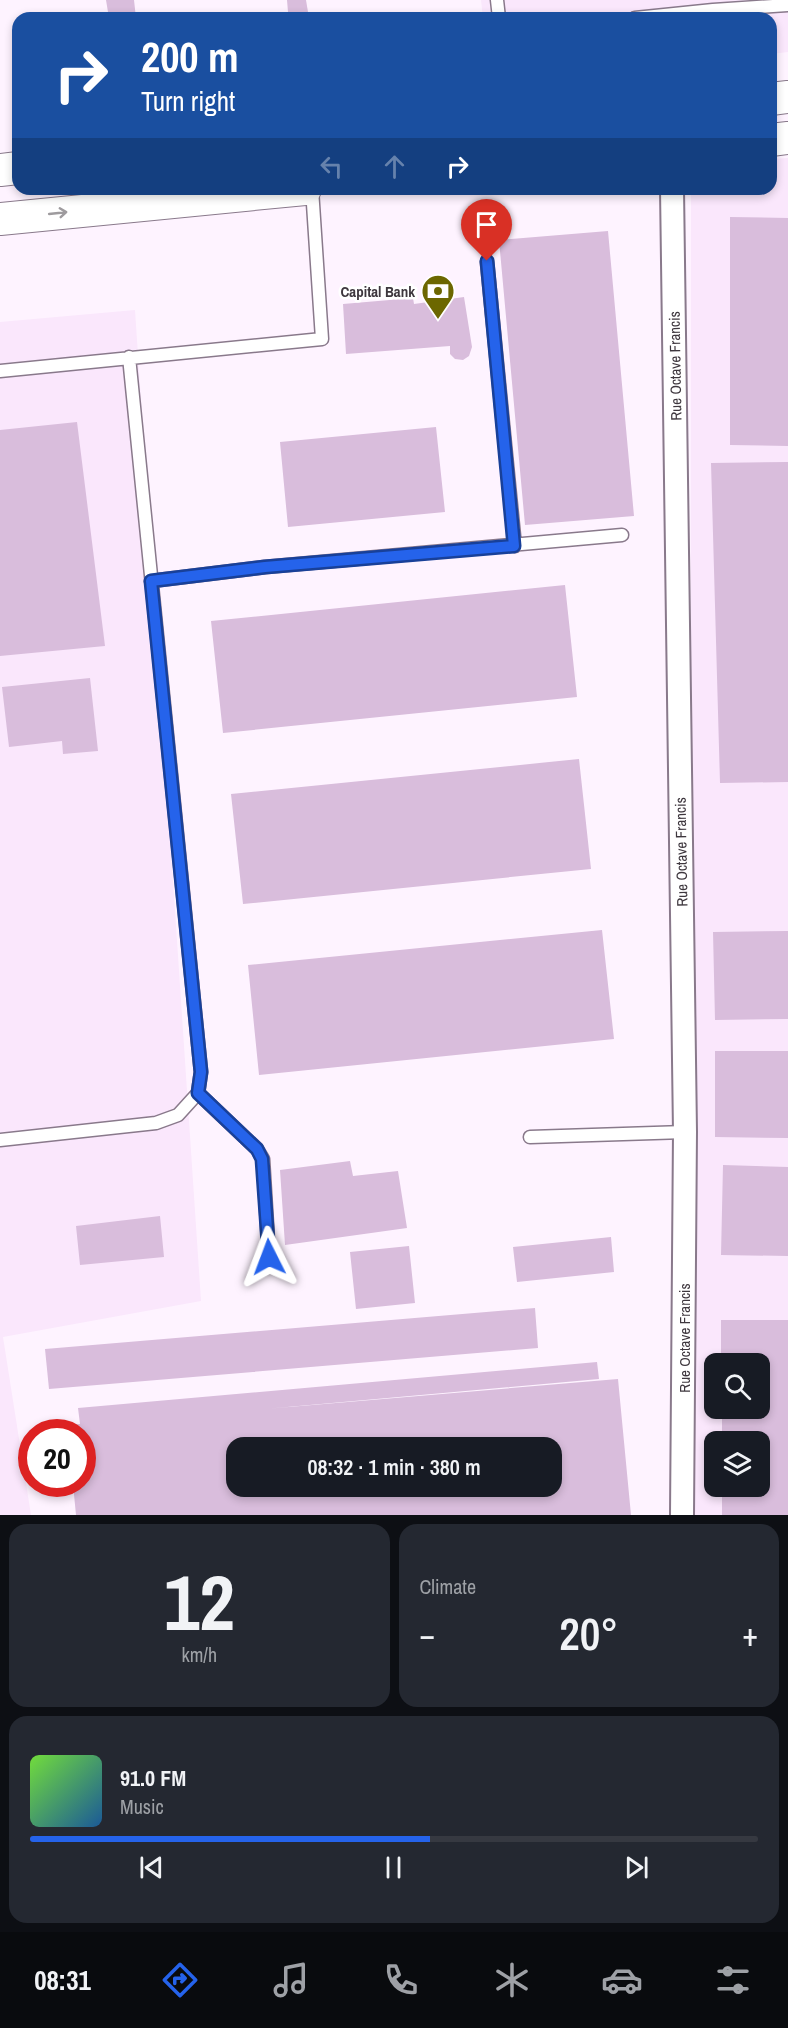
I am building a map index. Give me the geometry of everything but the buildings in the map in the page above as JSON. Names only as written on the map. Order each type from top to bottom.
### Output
[{"type":"main road","points":[[0,219],[244,195]]},
{"type":"street","name":"Rue Octave Francis","points":[[672,195],[685,1132],[682,1515]]},
{"type":"lane","points":[[671,12],[713,5],[788,5]]},
{"type":"lane","points":[[0,371],[322,339],[312,195]]},
{"type":"lane","points":[[487,261],[514,546]]},
{"type":"lane","points":[[0,1140],[156,1123],[178,1114],[198,1093],[201,1072],[129,357]]},
{"type":"lane","points":[[151,581],[265,567],[622,535]]},
{"type":"lane","points":[[198,1093],[257,1149],[262,1159],[269,1257]]},
{"type":"lane","points":[[530,1137],[685,1132]]},
{"type":"shaded area","points":[[481,0],[788,0],[788,52],[777,53],[777,12],[482,12]]},
{"type":"shaded area","points":[[788,158],[788,1515],[690,1515],[691,195],[777,195],[777,159]]},
{"type":"shaded area","points":[[135,310],[201,1301],[3,1337],[18,1432],[18,1497],[28,1497],[31,1515],[0,1515],[0,322]]},
{"type":"place","name":"Capital Bank","points":[[438,320]]},
{"type":"route","points":[[269,1257],[265,1171],[262,1159],[257,1149],[198,1093],[201,1072],[151,581],[265,567],[514,546],[487,261]]}]
